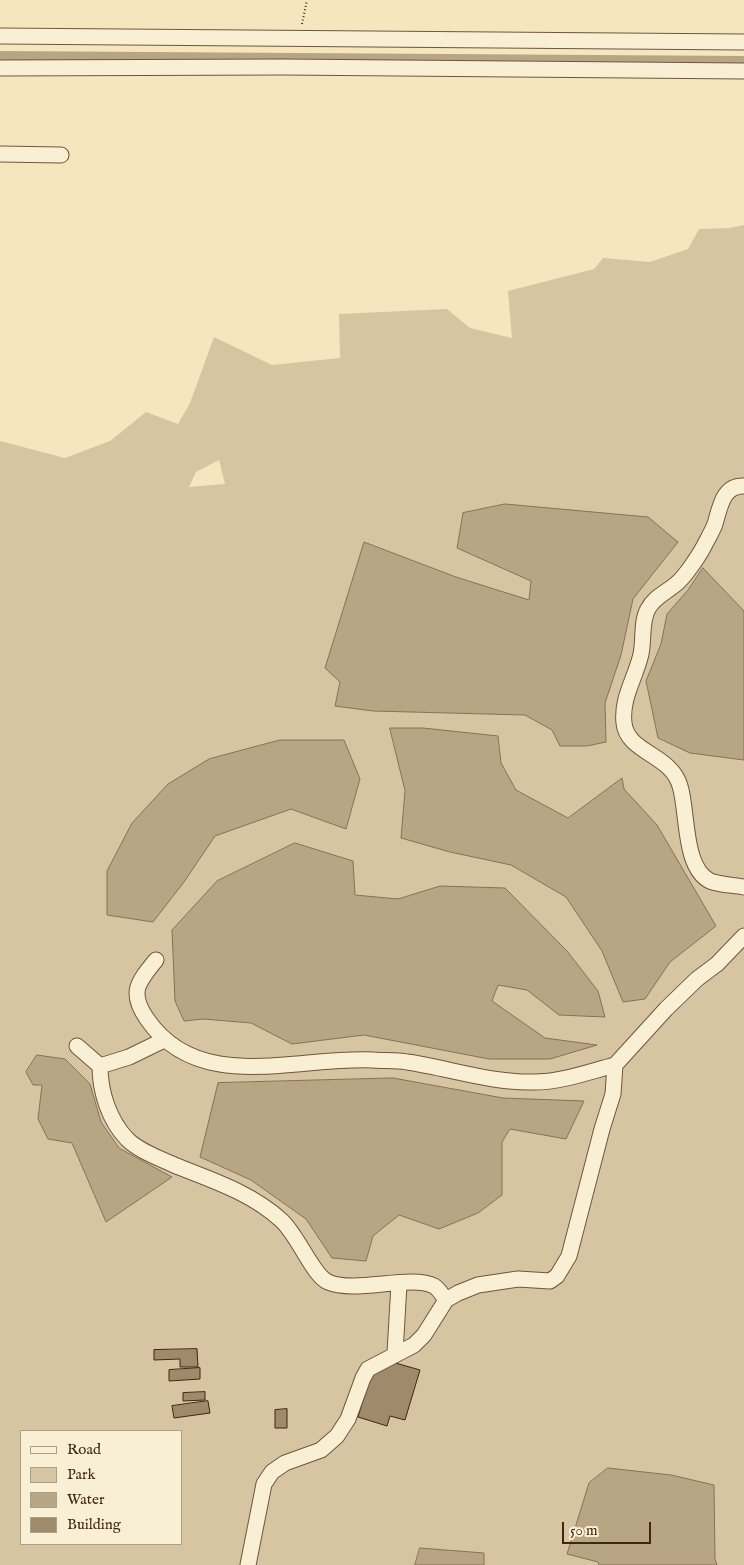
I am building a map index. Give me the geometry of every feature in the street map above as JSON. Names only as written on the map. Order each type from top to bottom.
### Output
[{"type":"street","points":[[0,36],[283,43],[299,39],[744,42]]},
{"type":"street","points":[[283,43],[283,65]]},
{"type":"street","points":[[0,68],[283,65],[744,71]]},
{"type":"street","points":[[0,154],[61,155]]},
{"type":"street","points":[[744,486],[731,488],[725,494],[714,525],[699,554],[677,584],[658,597],[647,610],[641,654],[626,698],[624,724],[628,735],[644,751],[663,760],[673,770],[677,778],[690,847],[698,868],[709,880],[744,887]]},
{"type":"street","points":[[156,960],[139,983],[137,1000],[139,1006],[164,1040],[199,1058],[231,1067],[264,1068],[331,1060],[406,1062],[506,1081],[535,1082],[561,1080],[615,1065],[666,1009],[697,979],[717,964],[744,936]]},
{"type":"street","points":[[100,1066],[130,1057],[164,1040]]},
{"type":"street","points":[[77,1046],[100,1066],[100,1082],[103,1096],[114,1120],[128,1139],[156,1157],[244,1193],[281,1220],[298,1239],[317,1274],[328,1282],[344,1285],[421,1282],[435,1286],[446,1300]]},
{"type":"street","points":[[248,1565],[259,1501],[264,1484],[272,1472],[285,1463],[321,1450],[337,1436],[348,1419],[368,1369],[395,1353],[405,1350],[419,1340],[446,1300],[478,1285],[518,1279],[550,1281],[557,1276],[569,1256],[613,1094],[615,1065]]},
{"type":"street","points":[[395,1353],[399,1284]]},
{"type":"path","points":[[299,39],[306,0]]},
{"type":"green space","points":[[744,225],[744,1565],[0,1565],[0,441],[65,458],[110,441],[146,412],[178,424],[190,403],[214,337],[272,365],[340,358],[339,314],[447,309],[470,328],[512,338],[508,291],[594,269],[603,258],[650,262],[688,249],[699,229],[729,228]],"holes":[[[219,460],[225,484],[189,487],[196,472]]]},
{"type":"water","points":[[505,504],[648,517],[678,542],[633,599],[621,655],[605,703],[606,742],[587,746],[560,746],[552,730],[525,715],[373,711],[335,706],[340,682],[325,668],[364,542],[456,577],[529,600],[531,581],[457,548],[463,513]]},
{"type":"water","points":[[703,568],[744,611],[744,760],[690,753],[658,738],[646,681],[661,644],[667,614],[688,590]]},
{"type":"water","points":[[390,728],[423,728],[498,736],[501,763],[516,790],[568,818],[622,778],[624,789],[657,825],[716,926],[670,962],[645,999],[623,1002],[602,951],[566,897],[511,865],[450,852],[401,838],[405,791]]},
{"type":"water","points":[[280,740],[344,740],[360,779],[346,829],[291,809],[215,836],[184,882],[153,922],[107,915],[107,871],[132,823],[168,784],[209,759]]},
{"type":"water","points":[[295,843],[353,861],[355,895],[398,899],[440,886],[505,888],[567,951],[598,991],[605,1017],[559,1015],[527,990],[498,985],[492,1001],[545,1038],[597,1045],[550,1059],[489,1059],[364,1035],[292,1044],[251,1023],[203,1019],[184,1021],[175,1001],[172,930],[217,881]]},
{"type":"water","points":[[37,1055],[65,1059],[90,1084],[101,1122],[119,1148],[172,1177],[106,1222],[72,1143],[48,1139],[38,1119],[42,1085],[33,1085],[26,1072]]},
{"type":"water","points":[[393,1078],[503,1098],[584,1101],[566,1139],[510,1129],[502,1142],[502,1195],[478,1213],[439,1229],[399,1215],[373,1236],[366,1261],[332,1258],[306,1219],[251,1180],[200,1157],[218,1083]]},
{"type":"water","points":[[608,1468],[671,1475],[714,1485],[715,1559],[717,1565],[599,1565],[598,1562],[567,1554],[589,1483]]},
{"type":"water","points":[[420,1548],[484,1553],[484,1565],[415,1565]]},
{"type":"building","points":[[197,1349],[198,1367],[180,1367],[180,1359],[154,1360],[154,1350]]},
{"type":"building","points":[[392,1362],[420,1370],[405,1420],[390,1416],[387,1426],[358,1417],[372,1371]]},
{"type":"building","points":[[200,1368],[200,1379],[169,1381],[169,1370]]},
{"type":"building","points":[[205,1392],[205,1400],[183,1401],[183,1393]]},
{"type":"building","points":[[208,1401],[210,1413],[174,1418],[172,1406]]},
{"type":"building","points":[[287,1409],[287,1428],[275,1428],[275,1410]]},
{"type":"waterway","points":[[0,57],[744,62]]}]
